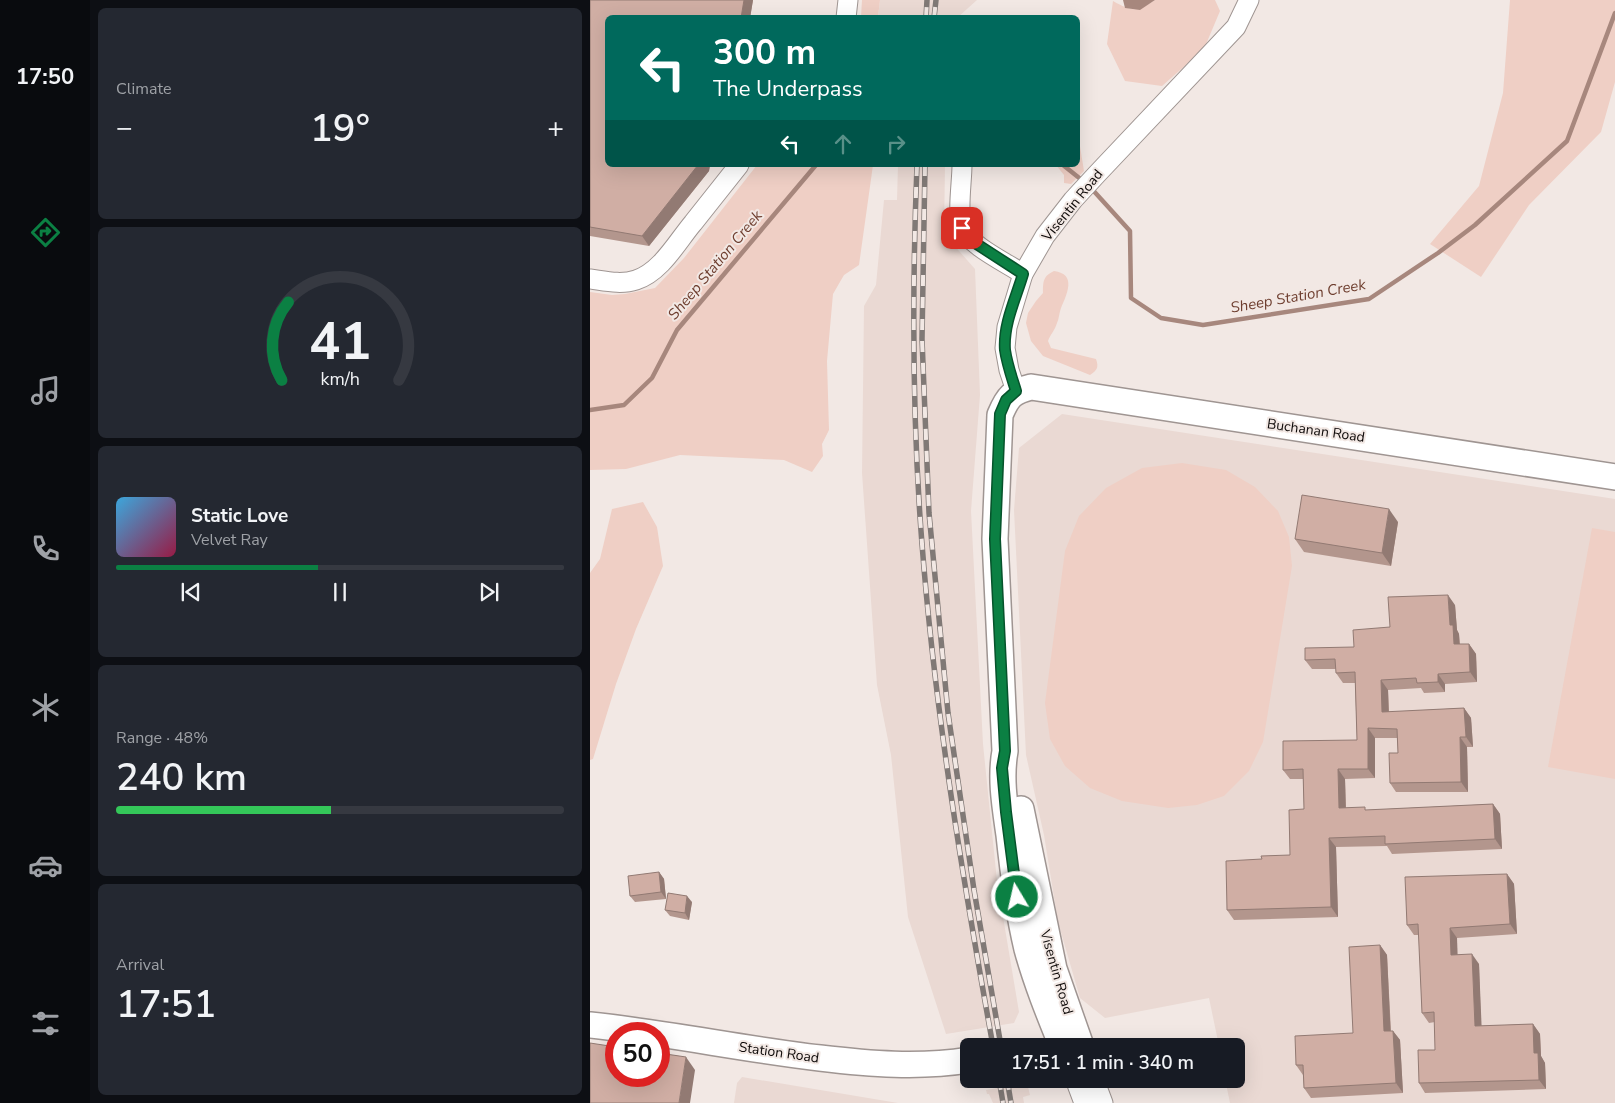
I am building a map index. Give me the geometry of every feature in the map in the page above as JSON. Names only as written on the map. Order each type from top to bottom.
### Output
[{"type":"main road","name":"Buchanan Road","points":[[1016,391],[1031,387],[1615,477]]},
{"type":"main road","name":"Visentin Road","points":[[1016,391],[1006,400],[1000,414],[995,539],[1005,751],[1002,768],[1006,812],[1022,925],[1034,974],[1061,1038]]},
{"type":"main road","name":"Station Road","points":[[590,1025],[630,1029],[793,1055],[866,1063],[925,1064],[960,1061]]},
{"type":"main road","points":[[590,1037],[605,1039]]},
{"type":"main road","name":"Station Road","points":[[670,1049],[864,1079],[917,1081],[960,1078]]},
{"type":"street","points":[[846,15],[848,0]]},
{"type":"street","name":"Visentin Road","points":[[1016,391],[1009,370],[1005,348],[1007,327],[1023,274],[1045,236],[1073,200],[1236,27],[1249,0]]},
{"type":"street","points":[[590,279],[627,282],[649,274],[665,257],[737,167]]},
{"type":"street","points":[[962,167],[961,222],[965,233],[977,245],[1023,274]]},
{"type":"street","points":[[1078,1088],[1084,1103]]},
{"type":"street","points":[[1097,1088],[1103,1103]]},
{"type":"shaded area","points":[[862,0],[880,0],[878,15],[861,15]]},
{"type":"shaded area","points":[[880,0],[977,0],[960,15],[878,15]]},
{"type":"shaded area","points":[[1123,0],[1155,0],[1140,10],[1125,8]]},
{"type":"shaded area","points":[[1155,0],[1215,0],[1220,11],[1204,49],[1162,86],[1125,81],[1107,44],[1113,1],[1134,9],[1143,7]]},
{"type":"shaded area","points":[[1510,0],[1615,0],[1615,82],[1601,132],[1529,205],[1481,277],[1430,244],[1479,186],[1503,93]]},
{"type":"shaded area","points":[[1080,146],[1084,171],[1071,184],[1064,183],[1064,175],[1058,167],[1080,167]]},
{"type":"shaded area","points":[[755,167],[873,167],[859,265],[844,275],[833,294],[827,361],[829,430],[822,444],[823,456],[812,472],[784,460],[680,455],[626,469],[590,470],[590,292],[612,295],[655,288],[684,258]]},
{"type":"shaded area","points":[[898,167],[945,167],[944,234],[975,269],[980,395],[971,511],[983,744],[997,881],[1019,1012],[1014,1023],[946,1034],[908,917],[891,755],[877,685],[862,473],[864,306],[876,285],[884,200],[897,200]]},
{"type":"shaded area","points":[[1054,271],[1066,276],[1068,285],[1058,321],[1048,341],[1051,348],[1096,359],[1097,368],[1090,375],[1043,356],[1031,341],[1026,323],[1028,313],[1043,293],[1046,277]]},
{"type":"shaded area","points":[[1062,414],[1615,499],[1615,1103],[1230,1103],[1227,1088],[1245,1088],[1245,1038],[1217,1038],[1209,998],[1105,1018],[1080,998],[1058,922],[1044,835],[1026,755],[1014,510],[1019,448]]},
{"type":"shaded area","points":[[1182,463],[1226,470],[1255,487],[1278,511],[1289,537],[1292,566],[1263,742],[1249,771],[1224,796],[1197,805],[1168,808],[1122,801],[1090,788],[1065,766],[1050,739],[1045,703],[1065,551],[1079,516],[1106,488],[1142,468]]},
{"type":"shaded area","points":[[643,502],[657,527],[663,566],[636,629],[616,684],[593,759],[590,760],[590,573],[600,559],[612,509]]},
{"type":"shaded area","points":[[1592,528],[1615,532],[1615,779],[1548,767]]},
{"type":"shaded area","points":[[742,1077],[898,1103],[734,1103],[737,1083]]},
{"type":"shaded area","points":[[1028,1088],[1030,1095],[1023,1097],[1024,1103],[993,1103],[986,1090]]},
{"type":"building","points":[[590,0],[744,0],[742,15],[605,15],[605,167],[696,167],[642,236],[590,227]]},
{"type":"building","points":[[1302,495],[1389,509],[1382,553],[1295,539]]},
{"type":"building","points":[[1448,595],[1450,625],[1453,625],[1454,644],[1469,644],[1470,672],[1438,674],[1438,682],[1417,683],[1416,678],[1381,680],[1382,712],[1464,708],[1466,737],[1460,737],[1461,782],[1390,783],[1389,753],[1398,753],[1397,729],[1368,728],[1368,769],[1338,769],[1339,808],[1365,807],[1365,810],[1493,804],[1495,839],[1385,844],[1385,836],[1329,838],[1331,907],[1227,910],[1226,861],[1262,859],[1261,856],[1290,855],[1289,810],[1304,809],[1303,769],[1283,770],[1283,741],[1357,740],[1355,672],[1336,673],[1335,659],[1305,660],[1305,648],[1354,647],[1353,630],[1390,627],[1388,597]]},
{"type":"building","points":[[659,872],[661,892],[630,896],[628,876]]},
{"type":"building","points":[[1507,874],[1510,924],[1450,928],[1451,955],[1472,954],[1475,1026],[1533,1024],[1534,1053],[1538,1053],[1539,1080],[1419,1083],[1418,1050],[1435,1050],[1434,1012],[1422,1013],[1418,924],[1407,925],[1405,877]]},
{"type":"building","points":[[668,893],[687,896],[685,913],[665,910]]},
{"type":"building","points":[[1380,945],[1384,1031],[1393,1031],[1396,1083],[1304,1088],[1303,1065],[1296,1065],[1295,1036],[1353,1033],[1349,947]]},
{"type":"building","points":[[590,1043],[605,1045],[605,1087],[670,1087],[670,1055],[686,1057],[679,1103],[590,1103]]},
{"type":"waterway","name":"Sheep Station Creek","points":[[1091,188],[1130,231],[1131,298],[1161,318],[1203,325],[1369,299],[1438,253],[1475,225],[1567,141],[1615,13]]},
{"type":"waterway","name":"Sheep Station Creek","points":[[590,410],[624,405],[652,378],[677,330],[814,167]]},
{"type":"waterway","name":"Sheep Station Creek","points":[[1066,167],[1083,181]]},
{"type":"railway","points":[[926,15],[927,0]]},
{"type":"railway","points":[[934,15],[936,0]]},
{"type":"railway","points":[[917,167],[914,354],[916,449],[922,544],[942,733],[971,921],[992,1038]]},
{"type":"railway","points":[[925,167],[922,339],[929,513],[948,713],[974,890],[1000,1038]]},
{"type":"railway","points":[[1000,1088],[1003,1103]]},
{"type":"railway","points":[[1008,1088],[1011,1103]]},
{"type":"route","points":[[962,228],[977,245],[1023,274],[1007,327],[1005,348],[1009,370],[1016,391],[1006,400],[1000,414],[995,539],[1005,751],[1002,768],[1017,897]]}]
